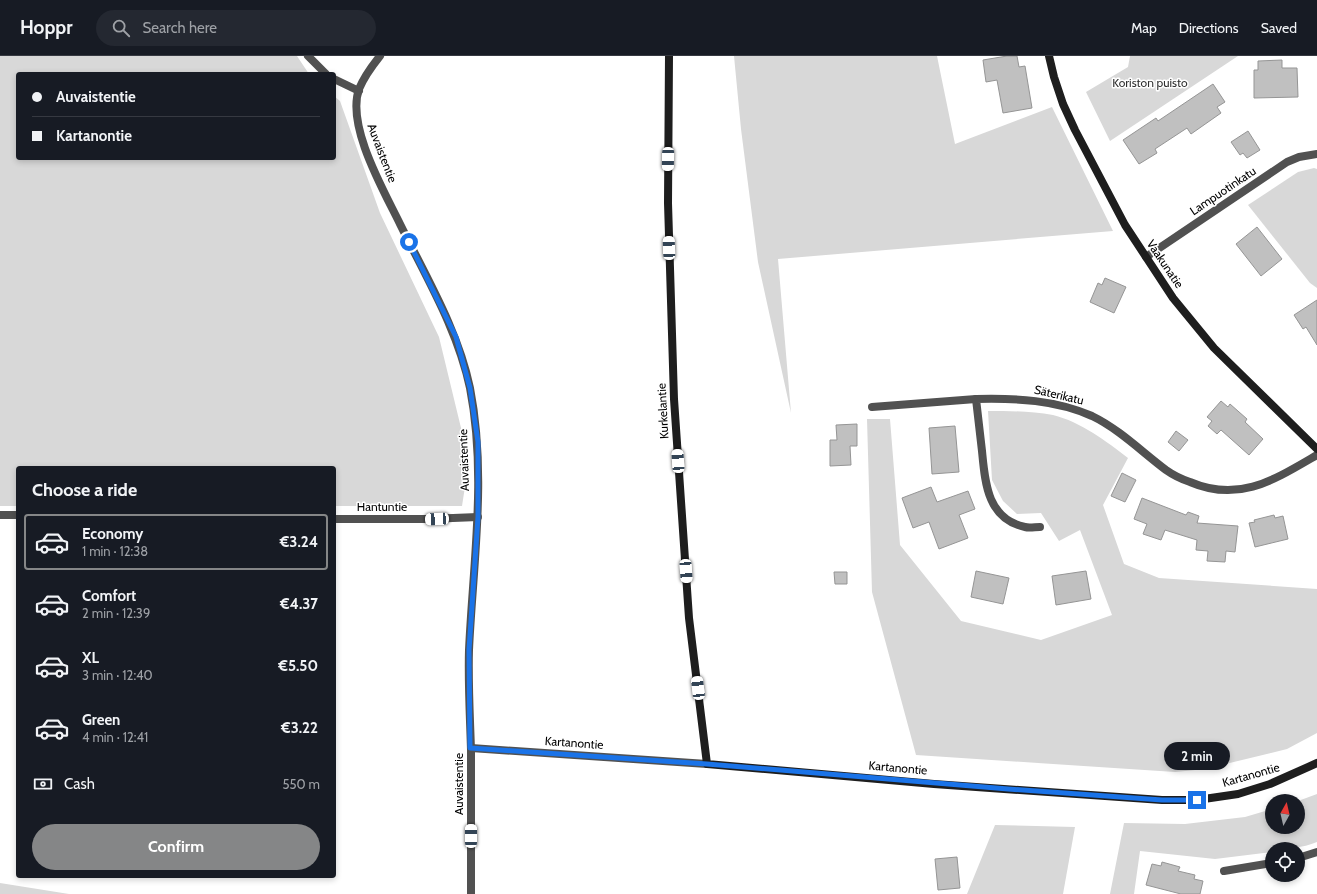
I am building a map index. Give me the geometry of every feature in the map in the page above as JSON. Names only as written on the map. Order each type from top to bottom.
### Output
[{"type":"street","points":[[308,56],[324,72]]},
{"type":"street","name":"Auvaistentie","points":[[380,56],[370,69],[359,90],[356,113],[364,144],[381,186],[456,337],[470,388],[478,442],[478,517],[469,650],[471,894]]},
{"type":"street","name":"Kurkelantie","points":[[669,56],[668,203],[674,399],[690,618],[707,764]]},
{"type":"street","name":"Vaakunatie","points":[[1049,56],[1063,104],[1075,130],[1125,225],[1173,298],[1214,348],[1317,449]]},
{"type":"street","points":[[336,80],[359,90]]},
{"type":"street","name":"Lampuotinkatu","points":[[1146,257],[1287,162],[1299,157],[1317,154]]},
{"type":"street","name":"Säterikatu","points":[[872,407],[1000,398],[1045,402],[1070,408],[1093,417],[1116,431],[1167,471],[1200,486],[1216,490],[1231,491],[1264,483],[1286,473],[1317,455]]},
{"type":"street","points":[[976,399],[985,478],[988,492],[993,504],[1001,515],[1012,522],[1025,527],[1040,527]]},
{"type":"street","points":[[0,515],[16,516]]},
{"type":"street","name":"Hantuntie","points":[[336,519],[428,519],[478,517]]},
{"type":"street","name":"Kartanontie","points":[[470,748],[707,764],[942,784],[1162,800],[1197,800],[1238,794],[1270,784],[1317,764]]},
{"type":"street","points":[[1305,856],[1317,852]]},
{"type":"street","points":[[1224,871],[1265,864]]},
{"type":"green space","points":[[0,56],[297,56],[308,72],[16,72],[16,160],[336,160],[336,98],[340,101],[380,213],[439,337],[469,461],[462,506],[336,506],[336,466],[16,466],[16,506],[0,506]]},
{"type":"green space","points":[[734,56],[937,56],[955,144],[1052,107],[1113,231],[778,259],[791,413],[758,262],[741,129]]},
{"type":"green space","name":"Koriston puisto","points":[[1130,56],[1238,56],[1110,141],[1086,92],[1128,67]]},
{"type":"green space","points":[[1314,168],[1317,169],[1317,288],[1310,283],[1248,205],[1298,172]]},
{"type":"green space","points":[[988,411],[1037,413],[1063,418],[1093,433],[1128,458],[1103,505],[1124,564],[1159,578],[1317,589],[1317,733],[1287,749],[1205,769],[1175,772],[916,755],[872,592],[867,419],[890,419],[900,545],[961,621],[1041,640],[1112,615],[1080,530],[1059,541],[1041,513],[1017,514],[1003,501],[992,480]]},
{"type":"green space","points":[[1317,794],[1317,842],[1305,846],[1305,842],[1265,842],[1265,853],[1215,859],[1140,851],[1134,894],[1110,894],[1124,823],[1185,824],[1245,817],[1265,811],[1265,834],[1305,834],[1305,798]]},
{"type":"green space","points":[[995,825],[1075,827],[1063,894],[967,894]]},
{"type":"green space","points":[[0,883],[69,894],[0,894]]},
{"type":"building","points":[[1017,56],[1019,67],[1025,66],[1032,108],[1003,113],[997,80],[986,82],[983,60]]},
{"type":"building","points":[[1282,60],[1282,68],[1297,68],[1298,97],[1254,98],[1254,70],[1258,70],[1258,61]]},
{"type":"building","points":[[1213,84],[1225,102],[1217,107],[1221,113],[1191,134],[1187,128],[1155,149],[1157,153],[1139,164],[1123,140],[1156,118],[1158,121]]},
{"type":"building","points":[[1248,131],[1260,150],[1247,158],[1243,153],[1240,155],[1231,142]]},
{"type":"building","points":[[1257,227],[1282,259],[1261,276],[1236,244]]},
{"type":"building","points":[[1105,278],[1126,287],[1114,313],[1090,302],[1098,283],[1102,285]]},
{"type":"building","points":[[1317,300],[1317,345],[1306,327],[1303,329],[1294,315]]},
{"type":"building","points":[[1221,401],[1228,407],[1230,404],[1247,419],[1245,422],[1263,439],[1249,455],[1221,430],[1217,434],[1208,426],[1212,421],[1207,417]]},
{"type":"building","points":[[857,424],[857,446],[850,446],[851,465],[830,466],[830,440],[837,440],[836,425]]},
{"type":"building","points":[[955,426],[959,472],[932,474],[929,428]]},
{"type":"building","points":[[1176,431],[1188,440],[1179,451],[1168,442]]},
{"type":"building","points":[[1122,473],[1136,480],[1125,502],[1111,496]]},
{"type":"building","points":[[931,487],[937,502],[968,491],[975,509],[959,515],[968,538],[939,549],[929,522],[913,528],[902,498]]},
{"type":"building","points":[[1142,498],[1186,515],[1188,512],[1199,516],[1197,523],[1238,526],[1235,552],[1226,551],[1225,562],[1207,561],[1208,551],[1196,550],[1197,540],[1165,530],[1161,540],[1143,534],[1147,524],[1134,519]]},
{"type":"building","points":[[1274,515],[1275,518],[1283,516],[1288,539],[1255,547],[1249,523],[1255,522],[1254,520]]},
{"type":"building","points":[[976,571],[1009,578],[1003,604],[971,597]]},
{"type":"building","points":[[1086,571],[1091,599],[1056,605],[1052,576]]},
{"type":"building","points":[[834,572],[847,572],[847,584],[835,584]]},
{"type":"building","points":[[957,857],[960,888],[938,890],[935,859]]},
{"type":"building","points":[[1162,862],[1180,867],[1178,871],[1195,875],[1194,879],[1203,881],[1200,894],[1181,894],[1146,885],[1152,864],[1161,866]]},
{"type":"route","points":[[409,242],[456,337],[470,388],[478,442],[478,517],[469,650],[470,748],[707,764],[934,784],[1162,800],[1197,800]]}]
